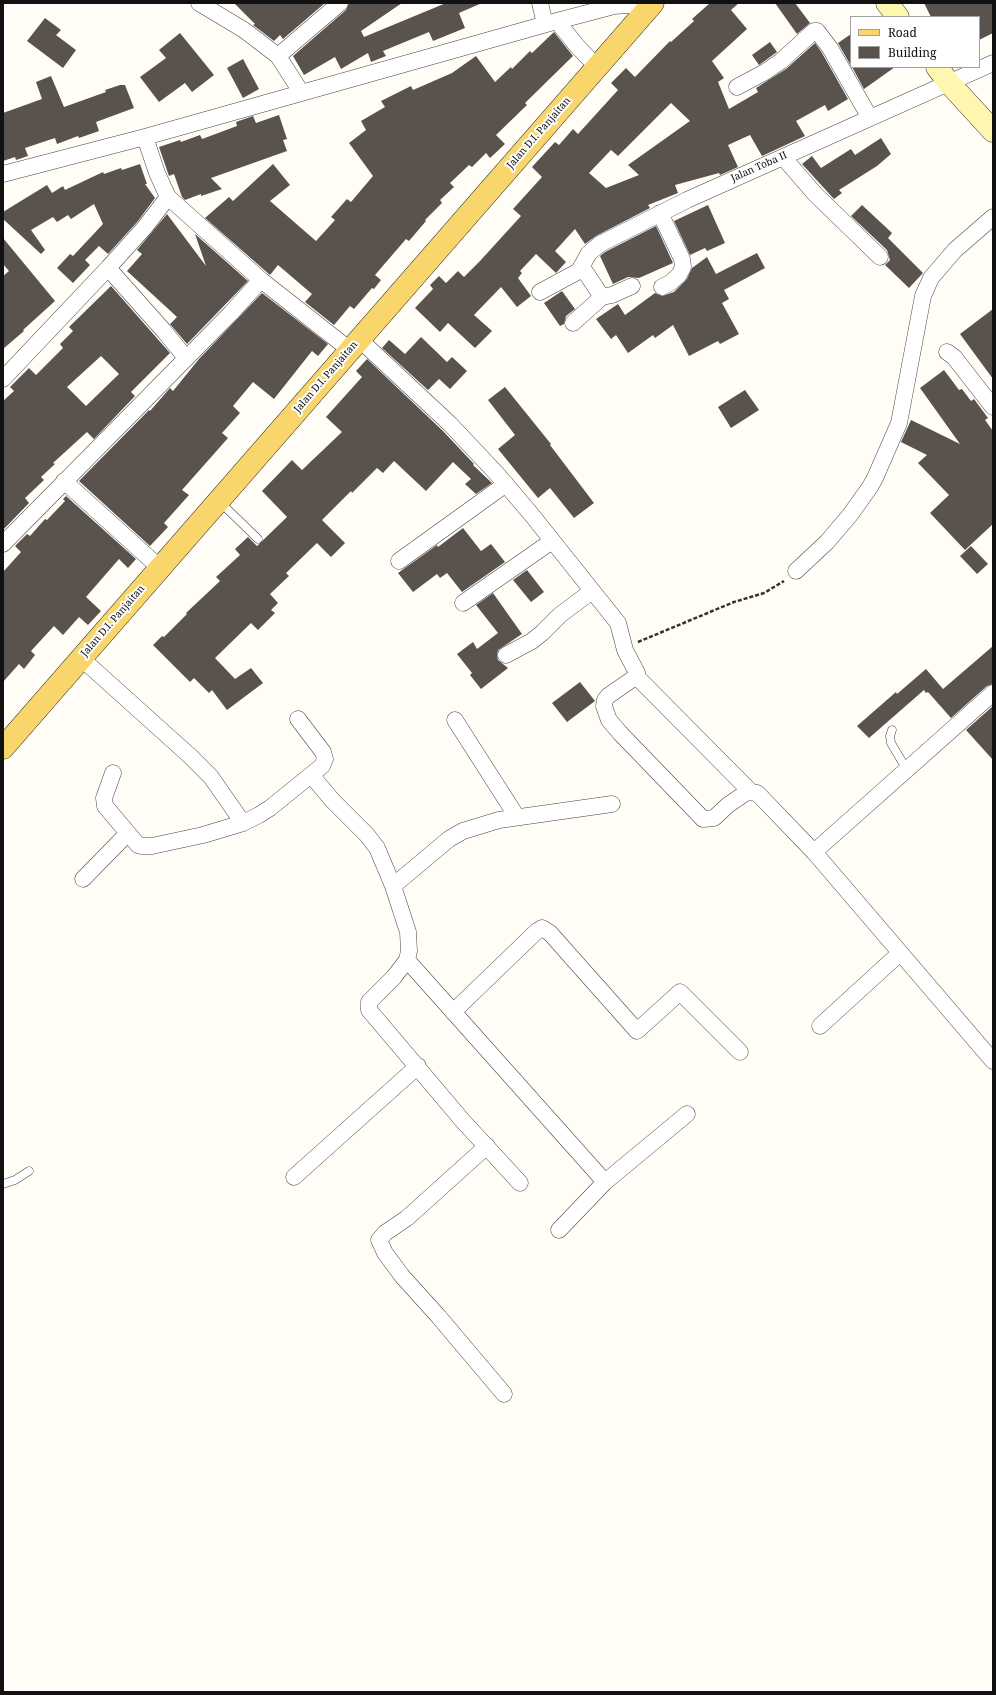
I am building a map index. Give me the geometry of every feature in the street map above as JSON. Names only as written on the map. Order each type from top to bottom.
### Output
[{"type":"main road","name":"Jalan D.I. Panjaitan","points":[[3,748],[159,567],[219,501],[354,344],[652,5]]},
{"type":"street","points":[[199,3],[221,8],[244,30],[278,56],[301,92]]},
{"type":"street","points":[[278,56],[340,3]]},
{"type":"street","points":[[540,3],[551,22],[597,67]]},
{"type":"street","points":[[887,3],[897,16]]},
{"type":"street","points":[[3,174],[145,137],[301,92],[422,60],[551,22],[614,6],[652,5]]},
{"type":"street","points":[[737,87],[782,61],[814,31],[817,31],[830,48],[870,118]]},
{"type":"street","name":"Jalan Toba II","points":[[980,66],[993,63]]},
{"type":"street","name":"Jalan Toba II","points":[[540,292],[572,275],[582,267],[589,253],[600,244],[660,213],[870,118],[943,75],[972,68]]},
{"type":"street","points":[[943,75],[993,131]]},
{"type":"street","points":[[145,137],[157,173],[168,197],[261,280],[354,344],[450,424],[506,484],[618,623],[624,647],[636,668],[636,676],[751,792]]},
{"type":"street","points":[[783,157],[815,194],[880,257]]},
{"type":"street","points":[[3,379],[108,268],[145,227],[168,197]]},
{"type":"street","points":[[660,213],[682,259],[683,267],[679,275],[670,283],[662,287]]},
{"type":"street","points":[[796,571],[827,542],[850,515],[875,478],[899,423],[923,296],[931,278],[956,250],[993,217]]},
{"type":"street","points":[[582,267],[602,297]]},
{"type":"street","points":[[108,268],[186,358]]},
{"type":"street","points":[[3,544],[231,313],[261,280]]},
{"type":"street","points":[[573,323],[602,297],[612,295],[632,286]]},
{"type":"street","points":[[946,352],[954,357],[993,407]]},
{"type":"street","points":[[64,481],[159,567]]},
{"type":"street","points":[[399,561],[506,484]]},
{"type":"street","points":[[463,603],[552,541]]},
{"type":"street","points":[[506,655],[532,641],[560,615],[592,591]]},
{"type":"street","points":[[81,658],[190,756],[211,777],[243,823]]},
{"type":"street","points":[[636,676],[606,698],[604,706],[608,716],[620,733],[701,818],[706,820],[714,818],[743,794],[751,792],[757,793],[814,852],[993,1061]]},
{"type":"street","points":[[814,852],[993,693]]},
{"type":"street","points":[[113,773],[104,798],[105,806],[138,845],[146,847],[203,835],[243,823],[270,808],[322,766],[324,756],[320,747],[298,719]]},
{"type":"street","points":[[455,720],[517,817]]},
{"type":"street","points":[[311,775],[332,801],[367,835],[377,848],[393,886],[408,932],[409,951],[407,960],[394,977],[369,1002],[372,1015],[418,1066],[462,1120],[520,1183]]},
{"type":"street","points":[[393,886],[450,839],[463,831],[499,820],[612,804]]},
{"type":"street","points":[[83,879],[128,833]]},
{"type":"street","points":[[453,1012],[537,931],[542,928],[550,933],[637,1031],[680,992],[740,1052]]},
{"type":"street","points":[[820,1026],[900,953]]},
{"type":"street","points":[[407,960],[605,1182]]},
{"type":"street","points":[[294,1177],[418,1066]]},
{"type":"street","points":[[559,1230],[605,1182],[687,1114]]},
{"type":"street","points":[[487,1146],[407,1218],[385,1233],[379,1240],[385,1253],[402,1276],[439,1316],[504,1394]]},
{"type":"lane","points":[[219,501],[258,538]]},
{"type":"lane","points":[[892,730],[890,736],[891,743],[907,770]]},
{"type":"lane","points":[[3,1184],[15,1180],[30,1171]]},
{"type":"path","points":[[624,647],[734,602],[764,593],[776,587],[796,571]]},
{"type":"building","points":[[234,3],[325,3],[283,39],[280,35],[274,41],[253,25],[255,24]]},
{"type":"building","points":[[349,3],[402,3],[361,31],[364,37],[446,3],[482,3],[459,13],[465,28],[433,41],[429,32],[383,51],[386,56],[371,62],[368,53],[341,69],[335,57],[304,75],[293,56],[346,10]]},
{"type":"building","points":[[710,3],[739,3],[731,10],[747,29],[712,61],[724,78],[718,82],[729,109],[758,92],[756,88],[786,69],[815,43],[848,99],[828,111],[825,105],[796,121],[805,136],[762,156],[750,135],[728,145],[738,167],[720,175],[719,173],[675,185],[678,193],[648,205],[650,208],[596,236],[585,244],[575,229],[555,251],[566,262],[556,273],[536,254],[520,271],[522,273],[518,278],[531,296],[517,307],[501,287],[474,315],[492,331],[475,348],[448,323],[440,332],[415,308],[433,289],[430,285],[439,276],[446,283],[458,271],[464,277],[480,261],[521,216],[513,209],[542,177],[532,167],[555,142],[559,145],[573,129],[578,134],[618,90],[611,83],[626,68],[635,77],[670,41],[671,42],[694,21],[692,19]],"holes":[[[671,103],[690,121],[628,165],[639,175],[606,188],[589,173],[611,150],[618,156]]]},
{"type":"building","points":[[775,3],[795,3],[810,23],[797,34]]},
{"type":"building","points":[[924,3],[993,3],[993,33],[980,40],[980,16],[930,16]]},
{"type":"building","points":[[45,18],[61,30],[56,35],[76,50],[63,68],[27,41]]},
{"type":"building","points":[[554,32],[573,56],[525,103],[527,105],[496,135],[505,144],[490,158],[486,153],[472,167],[469,165],[450,183],[454,187],[440,200],[442,203],[425,220],[426,221],[409,241],[406,239],[375,275],[381,280],[374,289],[372,288],[354,309],[350,306],[334,325],[305,302],[312,294],[278,265],[270,275],[205,218],[229,197],[233,201],[273,164],[290,185],[270,201],[316,241],[335,220],[331,217],[347,199],[351,202],[373,176],[349,143],[366,130],[361,121],[385,107],[381,101],[411,86],[413,90],[452,73],[476,56],[495,82],[511,67],[512,69],[530,51],[532,53]]},
{"type":"building","points":[[180,33],[214,75],[192,92],[185,83],[159,102],[140,77],[166,58],[159,50]]},
{"type":"building","points":[[850,35],[850,64],[838,43]]},
{"type":"building","points":[[770,42],[777,52],[759,65],[752,55]]},
{"type":"building","points":[[243,59],[259,89],[243,98],[227,68]]},
{"type":"building","points":[[853,68],[894,68],[864,89]]},
{"type":"building","points":[[51,76],[64,107],[106,92],[105,90],[120,85],[125,85],[134,108],[96,122],[99,131],[79,138],[78,136],[57,144],[55,138],[25,148],[28,156],[16,160],[15,157],[3,161],[3,113],[42,99],[36,82]]},
{"type":"building","points":[[279,115],[287,139],[283,140],[287,151],[211,178],[222,189],[185,200],[182,197],[174,174],[169,176],[159,147],[180,140],[181,142],[200,135],[202,139],[237,126],[236,122],[253,116],[256,123]]},
{"type":"building","points":[[881,138],[891,154],[877,166],[839,190],[842,193],[834,199],[802,164],[812,156],[821,168],[851,149],[855,155]]},
{"type":"building","points":[[140,164],[147,184],[145,184],[155,198],[138,221],[108,254],[99,246],[85,260],[90,265],[73,283],[57,268],[70,254],[73,256],[103,224],[94,204],[71,219],[68,215],[57,222],[53,217],[31,230],[45,250],[41,254],[3,219],[3,212],[47,185],[52,193],[63,186],[65,190],[103,172],[104,174],[121,168],[122,170]]},
{"type":"building","points":[[708,205],[725,243],[707,251],[705,248],[690,255],[674,221]]},
{"type":"building","points":[[862,205],[892,233],[888,238],[923,273],[909,288],[885,265],[890,260],[887,250],[851,216]]},
{"type":"building","points":[[167,214],[206,266],[195,234],[248,281],[187,344],[170,324],[177,317],[127,271],[142,254],[137,250]]},
{"type":"building","points":[[656,226],[673,263],[639,278],[628,277],[613,284],[600,256]]},
{"type":"building","points":[[3,238],[55,301],[3,349],[3,276],[9,271],[3,264]]},
{"type":"building","points":[[757,253],[765,268],[724,290],[729,299],[722,303],[739,334],[720,344],[718,341],[689,356],[673,325],[655,338],[653,335],[628,353],[616,335],[611,339],[596,319],[618,304],[625,315],[655,293],[662,296],[674,292],[687,279],[692,268],[707,257],[716,274]]},
{"type":"building","points":[[111,286],[170,353],[131,392],[135,396],[94,439],[87,432],[53,463],[55,464],[41,477],[44,480],[25,498],[29,503],[3,530],[3,401],[14,391],[10,387],[29,368],[36,375],[63,348],[60,344],[73,331],[69,327]],"holes":[[[101,356],[119,374],[86,406],[67,387]]]},
{"type":"building","points":[[562,291],[575,309],[566,316],[564,324],[560,326],[544,303]]},
{"type":"building","points":[[262,293],[328,344],[318,356],[312,351],[274,399],[253,382],[233,406],[240,413],[222,433],[228,438],[182,490],[189,495],[164,523],[168,527],[150,546],[79,481],[149,410],[150,411],[170,388],[173,391],[199,359]]},
{"type":"building","points":[[993,309],[993,379],[960,334]]},
{"type":"building","points":[[421,337],[447,362],[452,357],[467,371],[450,389],[439,379],[428,390],[382,348],[389,340],[405,354]]},
{"type":"building","points":[[367,359],[443,431],[474,464],[473,465],[492,483],[476,494],[465,484],[471,479],[453,462],[426,491],[394,461],[383,473],[377,468],[322,520],[345,543],[331,557],[317,543],[286,573],[289,576],[270,594],[278,603],[271,610],[275,613],[258,630],[251,623],[215,658],[235,679],[251,668],[263,683],[227,710],[212,690],[209,693],[194,678],[190,682],[153,645],[162,636],[164,637],[187,614],[186,613],[220,581],[216,577],[240,555],[235,549],[248,537],[257,546],[287,517],[262,491],[292,460],[302,470],[342,432],[326,417],[362,377],[356,371]]},
{"type":"building","points":[[944,370],[959,390],[962,389],[971,401],[974,399],[988,418],[985,420],[993,431],[993,524],[965,550],[930,513],[949,495],[918,463],[927,455],[901,442],[911,420],[960,444],[920,388]]},
{"type":"building","points":[[505,387],[551,444],[550,445],[594,503],[574,518],[550,488],[538,498],[498,449],[515,435],[488,400]]},
{"type":"building","points":[[745,390],[759,410],[731,428],[718,407]]},
{"type":"building","points":[[66,496],[136,559],[128,568],[119,559],[86,597],[101,611],[88,625],[79,617],[63,635],[54,626],[31,651],[35,655],[24,669],[19,664],[3,682],[3,572],[21,552],[15,546],[27,534],[30,536],[45,519],[47,520],[65,501],[63,499]]},
{"type":"building","points":[[463,528],[481,551],[491,544],[505,562],[462,592],[447,573],[440,578],[437,574],[413,592],[398,573],[437,545],[438,547]]},
{"type":"building","points":[[971,546],[988,564],[977,574],[960,556]]},
{"type":"building","points":[[527,570],[544,592],[531,602],[513,580]]},
{"type":"building","points":[[493,593],[522,634],[498,650],[498,660],[508,668],[481,689],[470,675],[472,673],[457,654],[473,642],[477,649],[498,633],[476,605]]},
{"type":"building","points":[[993,646],[993,684],[987,686],[951,718],[928,692],[926,693],[924,690],[869,738],[857,726],[896,692],[897,694],[926,669],[943,689]]},
{"type":"building","points":[[580,682],[595,701],[567,722],[552,703]]},
{"type":"building","points":[[993,706],[993,760],[966,730]]}]
